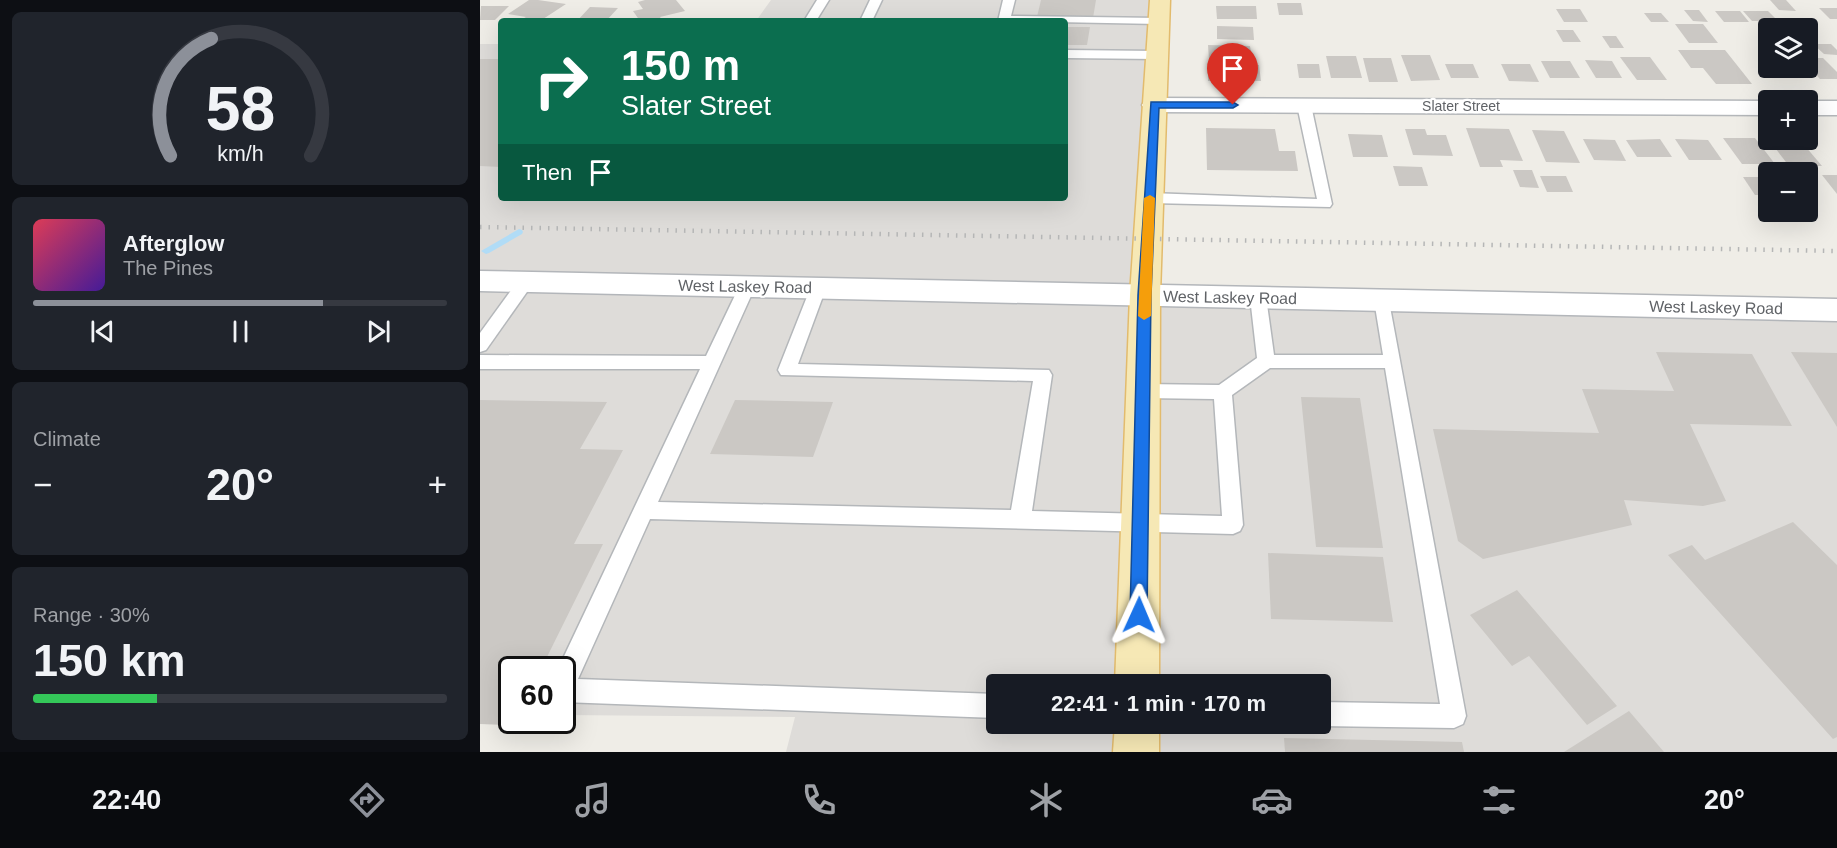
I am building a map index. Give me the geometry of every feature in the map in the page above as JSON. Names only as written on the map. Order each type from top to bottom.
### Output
[{"type":"main road","points":[[1137,674],[1145,295],[1159,11]]},
{"type":"main road","name":"Slater Street","points":[[1154,105],[1758,108]]},
{"type":"main road","points":[[1818,108],[1837,108]]},
{"type":"main road","name":"West Laskey Road","points":[[480,281],[1837,310]]},
{"type":"main road","points":[[1136,752],[1137,734]]},
{"type":"lane","points":[[812,18],[823,0]]},
{"type":"lane","points":[[867,18],[876,0]]},
{"type":"lane","points":[[1004,18],[1009,0]]},
{"type":"lane","points":[[1038,18],[1159,11]]},
{"type":"lane","points":[[1068,54],[1157,55]]},
{"type":"lane","points":[[1150,198],[1325,204],[1304,105]]},
{"type":"lane","points":[[480,346],[526,282]]},
{"type":"lane","points":[[576,659],[747,287]]},
{"type":"lane","points":[[818,288],[787,370],[1043,375],[1020,519]]},
{"type":"lane","points":[[1258,297],[1266,361]]},
{"type":"lane","points":[[1331,714],[1455,716],[1382,300]]},
{"type":"lane","points":[[1143,391],[1223,392],[1266,361],[1393,362]]},
{"type":"lane","points":[[480,362],[712,363]]},
{"type":"lane","points":[[645,510],[1233,525],[1223,392]]},
{"type":"lane","points":[[576,690],[986,706]]},
{"type":"shaded area","points":[[771,0],[1159,0],[1145,295],[1837,308],[1837,752],[786,752],[795,717],[576,715],[576,656],[498,656],[498,689],[480,714],[480,44],[498,44],[498,201],[1068,201],[1068,18],[758,18]]},
{"type":"building","points":[[529,0],[566,4],[545,18],[524,18],[526,17],[508,14]]},
{"type":"building","points":[[676,0],[685,11],[661,18],[638,18],[633,11],[643,9],[638,2]]},
{"type":"building","points":[[1041,0],[1096,0],[1093,18],[1037,17]]},
{"type":"building","points":[[1770,0],[1786,0],[1796,11],[1779,10]]},
{"type":"building","points":[[1277,3],[1301,3],[1303,15],[1279,15]]},
{"type":"building","points":[[481,6],[509,6],[495,20],[480,20]]},
{"type":"building","points":[[1216,6],[1256,6],[1257,19],[1217,19]]},
{"type":"building","points":[[590,7],[618,8],[609,18],[580,18]]},
{"type":"building","points":[[1819,8],[1837,8],[1837,19],[1830,19]]},
{"type":"building","points":[[1556,9],[1580,9],[1588,22],[1564,22]]},
{"type":"building","points":[[1684,10],[1699,10],[1708,22],[1693,21]]},
{"type":"building","points":[[1715,11],[1740,11],[1749,22],[1724,22]]},
{"type":"building","points":[[1743,11],[1768,11],[1775,18],[1758,18],[1758,21],[1752,21]]},
{"type":"building","points":[[1644,13],[1661,13],[1669,22],[1651,22]]},
{"type":"building","points":[[1675,24],[1703,24],[1718,43],[1689,43]]},
{"type":"building","points":[[1217,26],[1253,27],[1254,40],[1217,39]]},
{"type":"building","points":[[1068,27],[1090,27],[1087,45],[1068,45]]},
{"type":"building","points":[[1556,30],[1573,30],[1581,42],[1563,42]]},
{"type":"building","points":[[1602,36],[1616,36],[1624,48],[1610,48]]},
{"type":"building","points":[[1818,44],[1831,44],[1837,50],[1837,55],[1824,54],[1818,49]]},
{"type":"building","points":[[1208,45],[1250,46],[1252,60],[1209,60]]},
{"type":"building","points":[[1678,50],[1725,50],[1752,84],[1716,84],[1703,68],[1691,68]]},
{"type":"building","points":[[1401,55],[1430,55],[1440,80],[1411,81]]},
{"type":"building","points":[[1326,56],[1356,56],[1362,78],[1331,78]]},
{"type":"building","points":[[1620,57],[1650,57],[1667,80],[1637,80]]},
{"type":"building","points":[[1363,58],[1391,58],[1398,82],[1369,82]]},
{"type":"building","points":[[1818,58],[1823,58],[1837,72],[1837,79],[1820,79]]},
{"type":"building","points":[[480,59],[498,59],[498,167],[480,166]]},
{"type":"building","points":[[1585,60],[1612,61],[1622,78],[1596,78]]},
{"type":"building","points":[[1541,61],[1570,61],[1580,78],[1550,78]]},
{"type":"building","points":[[1208,64],[1259,65],[1261,81],[1208,81]]},
{"type":"building","points":[[1297,64],[1319,64],[1321,78],[1299,78]]},
{"type":"building","points":[[1445,64],[1473,64],[1479,78],[1451,78]]},
{"type":"building","points":[[1501,64],[1530,64],[1539,82],[1509,81]]},
{"type":"building","points":[[1206,128],[1275,129],[1279,151],[1295,151],[1298,171],[1207,170]]},
{"type":"building","points":[[1466,128],[1509,129],[1523,161],[1500,160],[1503,167],[1480,167]]},
{"type":"building","points":[[1405,129],[1425,129],[1427,135],[1446,135],[1453,156],[1413,155]]},
{"type":"building","points":[[1532,130],[1564,131],[1580,163],[1546,162]]},
{"type":"building","points":[[1348,134],[1382,135],[1388,157],[1353,157]]},
{"type":"building","points":[[1723,138],[1755,138],[1758,142],[1758,150],[1764,150],[1773,162],[1742,164]]},
{"type":"building","points":[[1583,139],[1615,140],[1626,161],[1594,160]]},
{"type":"building","points":[[1660,139],[1672,157],[1637,157],[1626,140]]},
{"type":"building","points":[[1675,139],[1708,140],[1722,160],[1689,160]]},
{"type":"building","points":[[1777,150],[1808,150],[1822,166],[1818,166],[1818,162],[1786,162]]},
{"type":"building","points":[[1393,166],[1422,167],[1428,186],[1399,186]]},
{"type":"building","points":[[1513,170],[1532,170],[1539,188],[1520,187]]},
{"type":"building","points":[[1822,175],[1837,175],[1837,194]]},
{"type":"building","points":[[1540,176],[1566,176],[1573,192],[1547,192]]},
{"type":"building","points":[[1743,177],[1758,177],[1758,195],[1755,195]]},
{"type":"building","points":[[1656,352],[1752,354],[1792,426],[1690,424],[1726,501],[1703,506],[1624,500],[1632,525],[1483,559],[1458,541],[1433,429],[1599,433],[1582,389],[1674,391]]},
{"type":"building","points":[[1791,352],[1837,353],[1837,427]]},
{"type":"building","points":[[1301,397],[1360,398],[1383,548],[1316,547]]},
{"type":"building","points":[[480,400],[607,402],[580,449],[623,450],[574,544],[603,544],[547,656],[498,656],[498,725],[480,724]]},
{"type":"building","points":[[735,400],[833,402],[813,457],[710,454]]},
{"type":"building","points":[[1793,522],[1837,565],[1837,737],[1833,739],[1668,555],[1692,545],[1705,560]]},
{"type":"building","points":[[1268,553],[1383,557],[1393,622],[1271,619]]},
{"type":"building","points":[[1517,590],[1617,706],[1587,725],[1529,656],[1512,666],[1470,615]]},
{"type":"building","points":[[1629,711],[1664,752],[1564,752]]},
{"type":"building","points":[[1284,738],[1462,742],[1464,752],[1285,752]]},
{"type":"waterway","points":[[486,251],[519,232]]},
{"type":"railway","points":[[480,227],[1837,251]]},
{"type":"slow traffic","points":[[1144,316],[1150,198]]},
{"type":"route","points":[[1139,615],[1145,295],[1154,105],[1233,105]]}]
